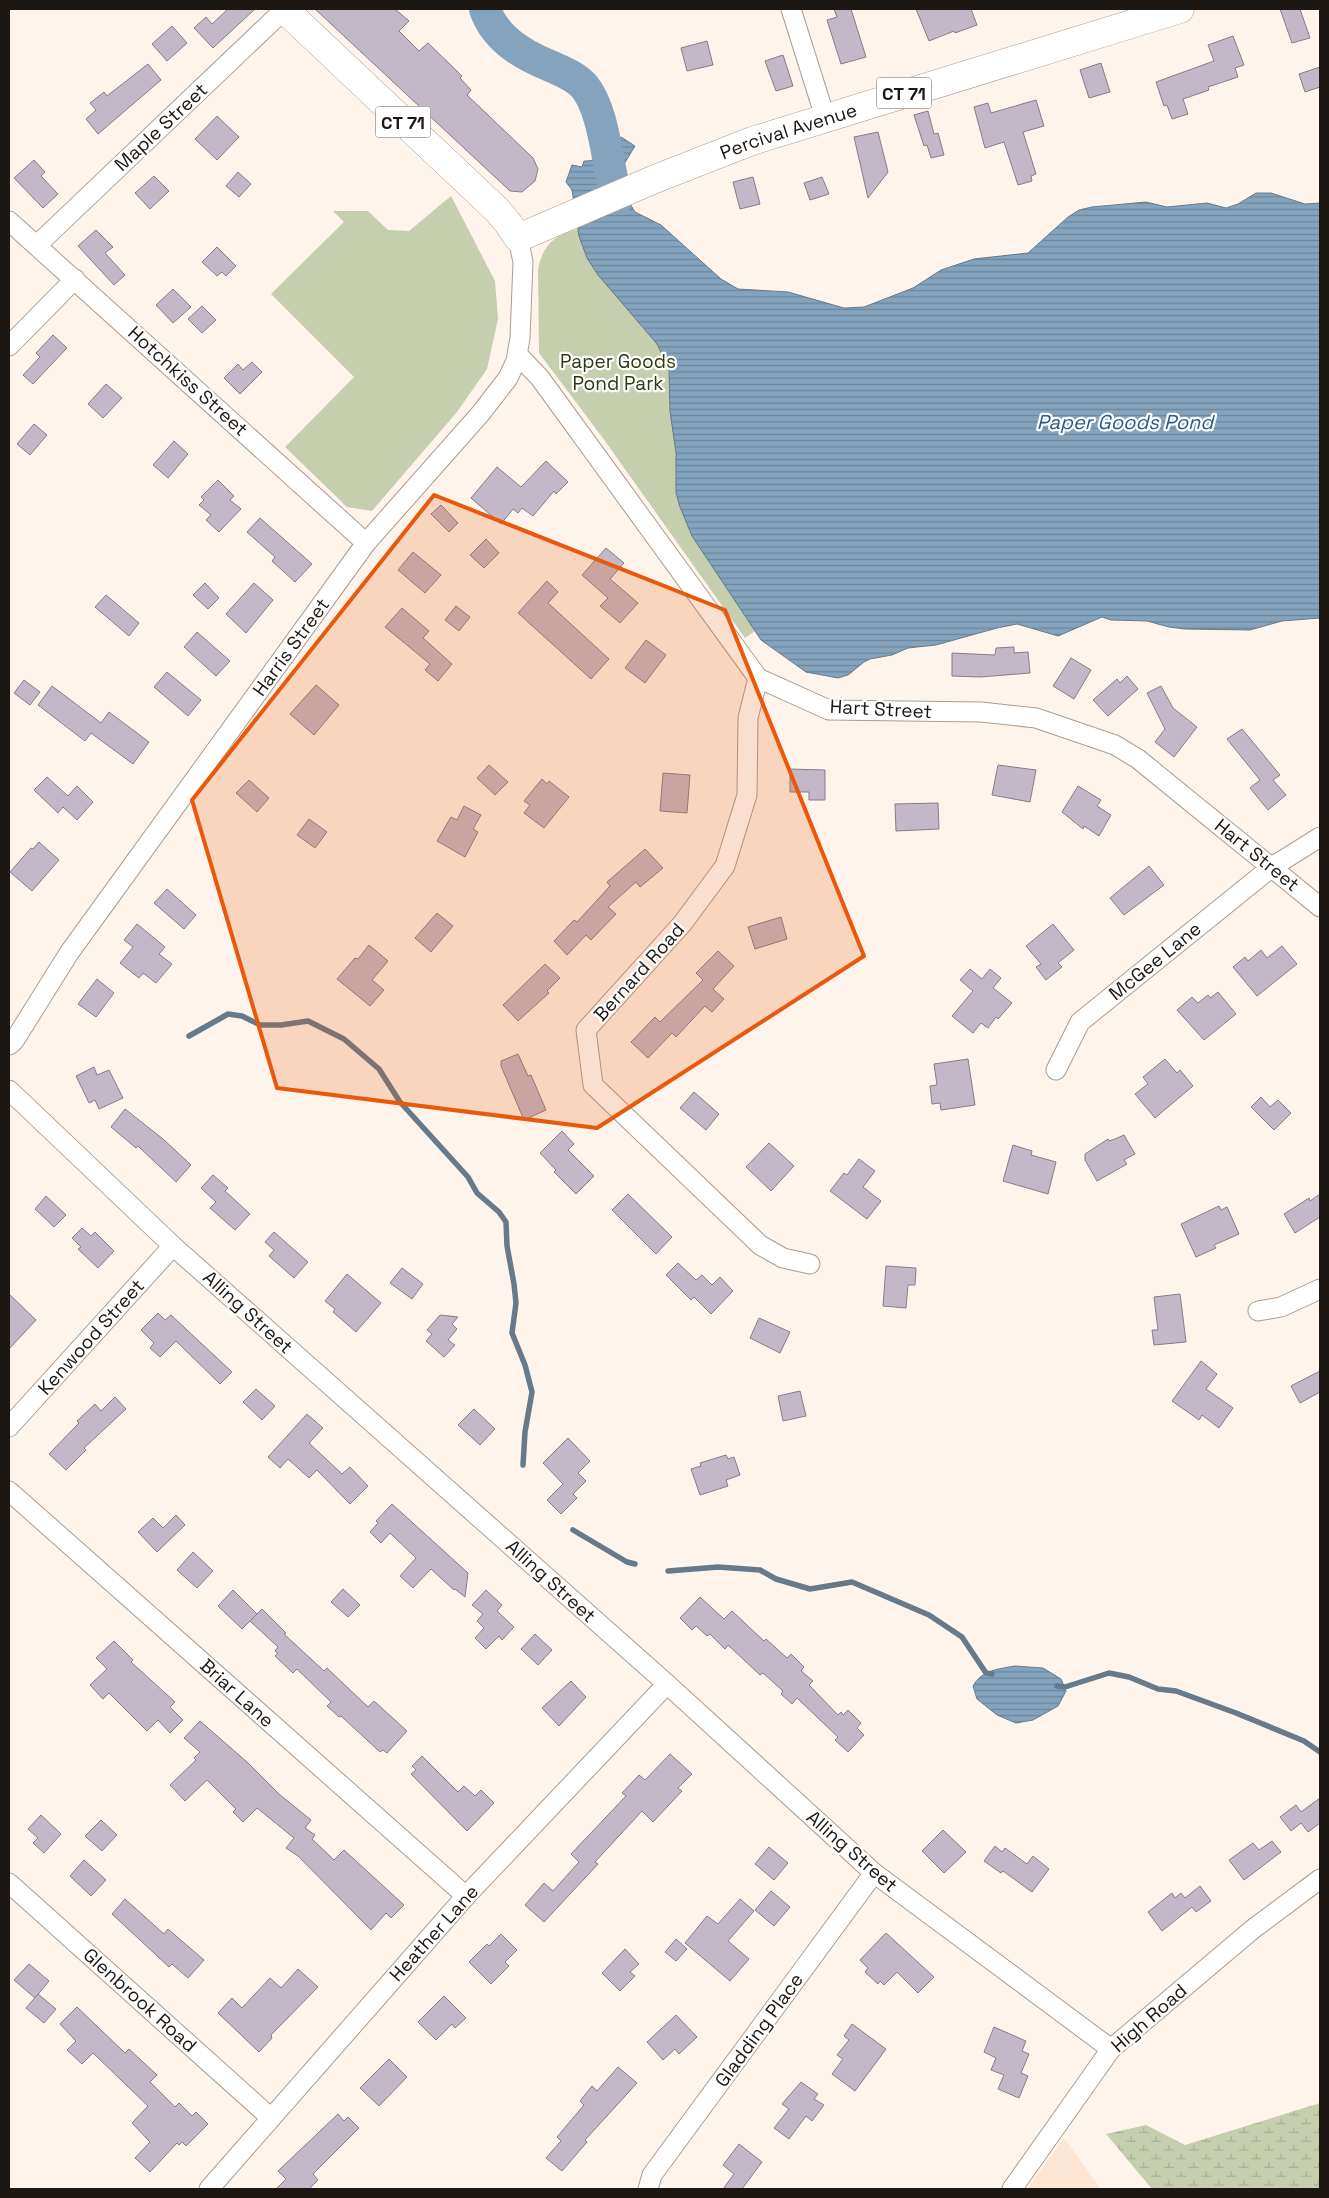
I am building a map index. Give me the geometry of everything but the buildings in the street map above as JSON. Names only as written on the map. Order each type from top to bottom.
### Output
[{"type":"main road","name":"CT 71","points":[[285,9],[497,210],[518,238]]},
{"type":"main road","name":"Percival Avenue","points":[[518,238],[728,150],[825,117],[1151,13],[1180,9]]},
{"type":"street","name":"Maple Street","points":[[37,244],[285,9]]},
{"type":"street","points":[[791,9],[825,117]]},
{"type":"street","name":"Hotchkiss Street","points":[[9,221],[37,244],[366,543]]},
{"type":"street","name":"Harris Street","points":[[9,1045],[14,1041],[69,953],[366,543],[481,413],[508,378],[518,355],[523,262],[518,238]]},
{"type":"street","points":[[9,346],[75,279]]},
{"type":"street","name":"Hart Street","points":[[518,355],[540,378],[758,678],[829,710],[981,712],[1036,718],[1115,745],[1138,759],[1320,907]]},
{"type":"street","name":"Bernard Road","points":[[758,678],[748,718],[747,795],[725,866],[682,924],[586,1030],[593,1085],[760,1245],[783,1258],[810,1264]]},
{"type":"street","name":"McGee Lane","points":[[1056,1070],[1080,1022],[1272,867],[1320,837]]},
{"type":"street","name":"Alling Street","points":[[9,1090],[173,1246],[667,1684],[874,1873],[1111,2049]]},
{"type":"street","name":"Kenwood Street","points":[[9,1427],[173,1246]]},
{"type":"street","points":[[1258,1311],[1281,1307],[1320,1289]]},
{"type":"street","name":"Briar Lane","points":[[9,1490],[466,1896]]},
{"type":"street","name":"Heather Lane","points":[[210,2189],[466,1896],[667,1684]]},
{"type":"street","name":"Gladding Place","points":[[648,2189],[652,2175],[874,1873]]},
{"type":"street","name":"High Road","points":[[1012,2189],[1111,2049],[1253,1929],[1320,1879]]},
{"type":"street","name":"Glenbrook Road","points":[[9,1883],[271,2118]]},
{"type":"highlighted area","points":[[434,495],[725,610],[864,956],[597,1128],[277,1088],[192,800]]},
{"type":"shaded area","points":[[1064,2138],[1101,2189],[1027,2189]]},
{"type":"green space","points":[[451,196],[495,281],[498,319],[487,369],[457,412],[372,511],[347,507],[285,447],[354,377],[271,294],[344,222],[333,211],[368,211],[388,230],[409,231]]},
{"type":"green space","name":"Paper Goods Pond Park","points":[[580,228],[668,352],[679,498],[755,631],[745,638],[605,441],[539,353],[538,269],[547,246],[552,241],[557,237]]},
{"type":"green space","points":[[1320,2103],[1320,2189],[1152,2189],[1106,2134],[1146,2125],[1185,2145]]},
{"type":"water","name":"Paper Goods Pond","points":[[621,137],[635,146],[621,169],[627,199],[635,212],[661,225],[721,279],[738,289],[788,292],[844,308],[864,307],[913,288],[941,270],[974,259],[1028,253],[1068,217],[1079,210],[1092,207],[1146,202],[1167,207],[1207,203],[1226,208],[1238,204],[1256,193],[1271,193],[1305,204],[1320,203],[1320,618],[1282,621],[1250,630],[1185,629],[1147,621],[1111,620],[1102,617],[1058,636],[1017,624],[936,645],[908,648],[892,655],[870,659],[848,675],[838,678],[806,672],[761,640],[692,536],[676,493],[676,453],[670,411],[669,369],[657,344],[598,275],[587,258],[579,236],[572,190],[566,182],[572,165],[582,167],[584,161],[590,161],[606,155]]},
{"type":"water","points":[[1015,1666],[1043,1668],[1061,1679],[1066,1691],[1058,1706],[1033,1720],[1016,1723],[997,1715],[977,1699],[973,1686],[981,1677],[991,1671]]},
{"type":"waterway","points":[[485,9],[495,28],[510,44],[528,56],[572,76],[584,86],[597,110],[617,199]]},
{"type":"waterway","points":[[189,1036],[228,1014],[242,1016],[260,1025],[281,1025],[308,1021],[344,1039],[379,1069],[400,1102],[468,1177],[477,1193],[499,1212],[506,1222],[507,1246],[514,1284],[516,1303],[512,1333],[525,1365],[532,1392],[525,1432],[523,1465]]},
{"type":"waterway","points":[[573,1530],[627,1562],[635,1564]]},
{"type":"waterway","points":[[668,1571],[718,1567],[760,1570],[776,1579],[810,1589],[852,1582],[929,1615],[962,1637],[986,1673],[992,1674]]},
{"type":"waterway","points":[[1057,1686],[1065,1687],[1109,1673],[1129,1677],[1158,1689],[1176,1691],[1236,1713],[1304,1741],[1320,1752]]}]
